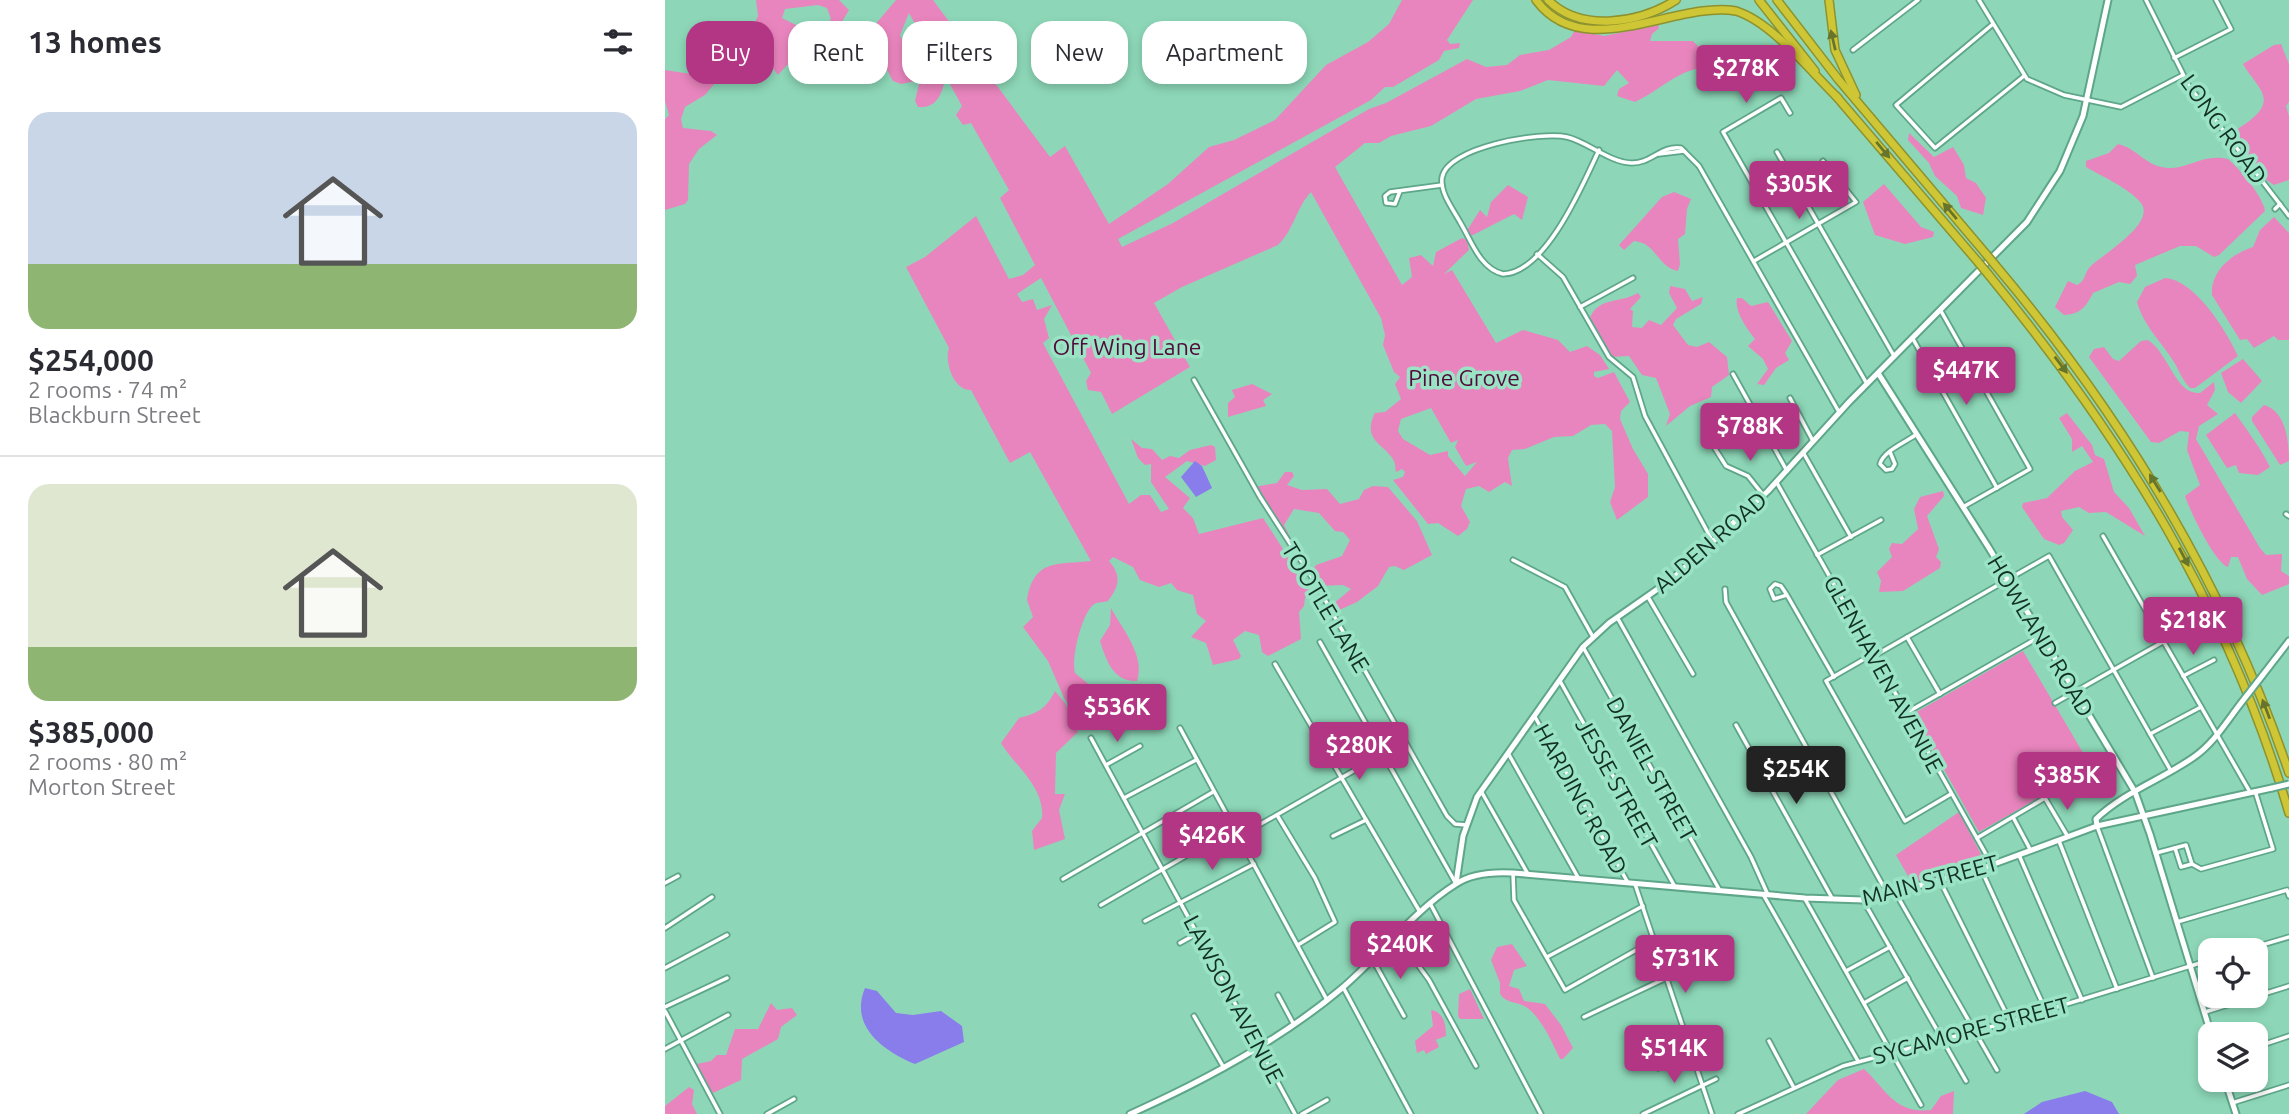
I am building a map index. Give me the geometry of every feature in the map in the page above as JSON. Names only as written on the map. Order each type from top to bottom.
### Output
[{"type":"highway","points":[[1536,0],[1560,20],[1596,27],[1622,26],[1705,7],[1742,13],[1769,31],[1838,98]]},
{"type":"highway","points":[[1548,0],[1574,17],[1605,21],[1640,16],[1676,0]]},
{"type":"highway","points":[[1759,0],[1838,98],[1988,274],[2091,406],[2179,548],[2227,642],[2289,813]]},
{"type":"highway","points":[[1777,0],[1871,119],[2085,376],[2159,489],[2235,633],[2289,773]]},
{"type":"highway","points":[[1829,0],[1830,32],[1838,60],[1871,119]]},
{"type":"main road","name":"ALDEN ROAD","points":[[1457,883],[1466,825],[1481,790],[1583,647],[1617,617],[1648,597],[1764,496],[1839,412],[2010,243],[2035,212],[2069,152],[2088,101],[2108,0]]},
{"type":"main road","name":"HOWLAND ROAD","points":[[1878,373],[2008,580],[2134,792],[2156,853],[2207,1022]]},
{"type":"main road","points":[[2097,826],[2096,820],[2101,815],[2198,754],[2218,735],[2289,641]]},
{"type":"main road","name":"MAIN STREET","points":[[1457,883],[1478,876],[1513,873],[1765,895],[1863,900],[1991,866],[2097,826],[2289,784]]},
{"type":"main road","points":[[1130,1114],[1224,1068],[1327,1000],[1457,883]]},
{"type":"main road","points":[[2229,1092],[2236,1114]]},
{"type":"street","points":[[1853,50],[1918,0]]},
{"type":"street","points":[[1979,0],[2024,76],[2048,89],[2088,101],[2125,107],[2183,75]]},
{"type":"street","name":"LONG ROAD","points":[[2146,0],[2183,75],[2289,216]]},
{"type":"street","points":[[2174,58],[2231,29],[2216,0]]},
{"type":"street","points":[[1993,24],[1896,105],[1934,148],[2024,76]]},
{"type":"street","points":[[1790,113],[1781,98],[1723,132],[1867,384]]},
{"type":"street","points":[[1599,150],[1570,213],[1537,254],[1517,272],[1503,274],[1491,270],[1482,260],[1442,185],[1445,169],[1457,157],[1529,136],[1563,136],[1633,163],[1671,148],[1683,151],[1696,161],[1839,412]]},
{"type":"street","points":[[1777,152],[1894,356]]},
{"type":"street","points":[[1753,261],[1856,202],[1823,161]]},
{"type":"street","points":[[1400,191],[1395,204],[1385,202],[1387,193],[1400,191],[1442,185]]},
{"type":"street","points":[[2275,209],[2280,204]]},
{"type":"street","points":[[1537,254],[1561,275],[1609,357],[1629,372],[1636,382],[1645,416],[1713,542]]},
{"type":"street","points":[[1580,307],[1633,278]]},
{"type":"street","points":[[1941,311],[2030,469],[1963,507]]},
{"type":"street","points":[[1913,339],[1997,488]]},
{"type":"street","points":[[1733,374],[1788,472]]},
{"type":"street","name":"TOOTLE LANE","points":[[1194,380],[1266,508],[1315,582],[1447,816],[1455,824],[1466,825]]},
{"type":"street","points":[[1790,398],[1814,443]]},
{"type":"street","points":[[1890,452],[1895,464],[1887,470],[1880,461],[1890,452],[1917,435]]},
{"type":"street","points":[[1714,447],[1726,466],[1748,476],[1764,496]]},
{"type":"street","points":[[1804,454],[1851,537]]},
{"type":"street","name":"GLENHAVEN AVENUE","points":[[1777,483],[1991,866]]},
{"type":"street","points":[[1817,555],[1881,520]]},
{"type":"street","points":[[2103,536],[2162,642],[2253,792],[2273,849],[2200,869],[2192,864],[2186,845],[2156,853]]},
{"type":"street","points":[[1951,794],[1905,821],[1826,681],[2049,556],[2171,771]]},
{"type":"street","points":[[1513,560],[1565,587],[1593,637]]},
{"type":"street","points":[[1787,595],[1776,599],[1769,591],[1773,586],[1779,585],[1787,595],[1834,677]]},
{"type":"street","points":[[1725,589],[1725,602],[1888,895]]},
{"type":"street","points":[[1648,597],[1693,674]]},
{"type":"street","points":[[1617,617],[1745,846],[1765,895],[1858,1061]]},
{"type":"street","points":[[2055,703],[2175,635]]},
{"type":"street","points":[[1906,713],[2041,636]]},
{"type":"street","points":[[1907,637],[1940,694]]},
{"type":"street","points":[[1320,642],[1457,883]]},
{"type":"street","name":"DANIEL STREET","points":[[1583,647],[1720,891]]},
{"type":"street","points":[[2183,676],[2214,660]]},
{"type":"street","points":[[1275,664],[1421,914]]},
{"type":"street","name":"JESSE STREET","points":[[1558,679],[1675,887]]},
{"type":"street","points":[[2150,734],[2201,707]]},
{"type":"street","name":"HARDING ROAD","points":[[1533,714],[1643,906],[1712,1114]]},
{"type":"street","points":[[1736,725],[1833,900]]},
{"type":"street","points":[[1180,729],[1327,1000]]},
{"type":"street","name":"LAWSON AVENUE","points":[[1091,738],[1295,1114]]},
{"type":"street","points":[[1106,765],[1140,746]]},
{"type":"street","points":[[1507,752],[1579,878]]},
{"type":"street","points":[[1101,905],[1196,850],[1237,832],[1252,829],[1383,754]]},
{"type":"street","points":[[1124,798],[1196,760]]},
{"type":"street","points":[[1481,790],[1528,874]]},
{"type":"street","points":[[1063,879],[1213,792]]},
{"type":"street","points":[[1976,838],[2045,798],[2068,837]]},
{"type":"street","points":[[1277,815],[1315,878],[1335,921],[1298,945]]},
{"type":"street","points":[[2013,817],[2031,851]]},
{"type":"street","points":[[1333,836],[1366,820]]},
{"type":"street","points":[[2097,826],[2153,978]]},
{"type":"street","points":[[2059,841],[2117,989]]},
{"type":"street","points":[[2175,848],[2181,867],[2192,864]]},
{"type":"street","points":[[2019,855],[2082,1000]]},
{"type":"street","points":[[1145,921],[1254,864]]},
{"type":"street","points":[[1981,869],[2046,1011]]},
{"type":"street","points":[[1513,873],[1512,895],[1565,990],[1654,940]]},
{"type":"street","points":[[665,883],[678,876]]},
{"type":"street","points":[[1940,881],[2010,1021]]},
{"type":"street","points":[[2177,922],[2287,890],[2289,896]]},
{"type":"street","points":[[1895,892],[1997,1070]]},
{"type":"street","points":[[665,928],[712,897]]},
{"type":"street","points":[[1805,898],[1921,1105]]},
{"type":"street","points":[[1863,900],[1966,1081]]},
{"type":"street","points":[[1431,905],[1541,1114]]},
{"type":"street","points":[[1547,957],[1643,906]]},
{"type":"street","points":[[1180,943],[1198,933]]},
{"type":"street","points":[[665,968],[727,935]]},
{"type":"street","points":[[1397,936],[1431,984],[1476,1066]]},
{"type":"street","points":[[2268,943],[2289,937]]},
{"type":"street","points":[[1846,971],[1890,947]]},
{"type":"street","points":[[1373,959],[1404,1016]]},
{"type":"street","points":[[1584,1017],[1698,963]]},
{"type":"street","name":"SYCAMORE STREET","points":[[1738,1114],[1858,1061],[2046,1011],[2198,964]]},
{"type":"street","points":[[719,1114],[665,1009],[727,978]]},
{"type":"street","points":[[1864,1003],[1908,978]]},
{"type":"street","points":[[2204,1012],[2289,986]]},
{"type":"street","points":[[1343,987],[1411,1114]]},
{"type":"street","points":[[1278,995],[1293,1023]]},
{"type":"street","points":[[665,1049],[728,1016]]},
{"type":"street","points":[[1194,1016],[1224,1068]]},
{"type":"street","points":[[2268,1043],[2289,1036]]},
{"type":"street","points":[[1658,1068],[1690,1049],[1716,1039]]},
{"type":"street","points":[[1769,1041],[1794,1088]]},
{"type":"street","points":[[1643,1114],[1716,1079]]},
{"type":"street","points":[[2232,1103],[2289,1085]]},
{"type":"street","points":[[767,1114],[794,1099]]},
{"type":"street","points":[[1302,1114],[1327,1100]]},
{"type":"green space","points":[[756,0],[839,0],[849,10],[842,21],[830,21],[827,8],[818,5],[785,9],[782,18],[788,21],[788,65],[778,75],[774,70],[774,21],[756,21],[758,16]]},
{"type":"green space","points":[[896,0],[933,0],[949,21],[913,21],[909,13],[906,21],[902,21],[900,35],[902,84],[893,81],[888,72],[888,21],[878,21]]},
{"type":"green space","points":[[1402,0],[1473,0],[1447,40],[1450,44],[1460,43],[1459,48],[1444,51],[1439,60],[1393,87],[1385,87],[1371,100],[1118,239],[1122,247],[1173,223],[1369,109],[1386,103],[1467,59],[1486,67],[1507,65],[1520,55],[1549,50],[1571,37],[1575,30],[1604,36],[1658,25],[1659,28],[1652,34],[1650,41],[1693,41],[1708,56],[1719,55],[1729,59],[1721,68],[1707,67],[1685,73],[1635,102],[1617,96],[1619,89],[1629,83],[1617,70],[1604,86],[1548,80],[1520,91],[1476,99],[1431,126],[1391,136],[1379,143],[1365,143],[1335,167],[1402,285],[1412,277],[1409,258],[1421,255],[1433,266],[1436,252],[1462,238],[1467,240],[1469,250],[1444,274],[1452,270],[1496,343],[1523,330],[1558,340],[1570,352],[1587,346],[1600,355],[1609,369],[1594,372],[1594,376],[1598,378],[1614,372],[1630,402],[1621,411],[1620,419],[1648,474],[1648,497],[1617,520],[1610,502],[1615,487],[1612,431],[1605,424],[1591,425],[1573,436],[1554,437],[1525,449],[1512,450],[1508,458],[1512,486],[1505,482],[1489,492],[1479,486],[1466,489],[1461,506],[1470,522],[1467,529],[1458,536],[1438,523],[1428,524],[1393,480],[1403,477],[1405,472],[1402,469],[1396,472],[1390,455],[1372,436],[1371,422],[1375,413],[1385,412],[1401,399],[1395,384],[1400,377],[1394,372],[1383,345],[1385,335],[1381,318],[1311,192],[1288,233],[1278,245],[1182,287],[1154,303],[1190,367],[1112,414],[1101,392],[1088,390],[1086,381],[1091,373],[1041,278],[1017,294],[1022,302],[1033,299],[1037,310],[1052,305],[1044,319],[1049,338],[1043,343],[1129,504],[1141,495],[1150,495],[1161,512],[1169,509],[1151,482],[1151,464],[1145,465],[1138,458],[1131,439],[1142,448],[1152,449],[1162,460],[1170,456],[1179,458],[1190,450],[1211,445],[1215,447],[1216,460],[1205,466],[1187,461],[1165,477],[1190,498],[1183,508],[1193,518],[1199,534],[1263,518],[1310,591],[1299,612],[1301,639],[1268,656],[1262,652],[1259,635],[1245,631],[1233,640],[1241,656],[1239,659],[1213,665],[1206,643],[1191,637],[1206,621],[1197,614],[1193,595],[1177,590],[1171,583],[1159,587],[1140,580],[1133,567],[1113,557],[1109,561],[1116,571],[1117,586],[1108,601],[1094,604],[1084,619],[1076,649],[1075,673],[1119,709],[1138,703],[1150,685],[1159,711],[1149,717],[1135,715],[1118,719],[1098,714],[1081,721],[1064,698],[1048,661],[1023,627],[1033,617],[1027,600],[1030,586],[1042,570],[1059,564],[1091,561],[1030,452],[1010,463],[971,390],[955,381],[949,368],[949,348],[906,267],[925,257],[976,216],[1009,279],[1023,275],[1035,265],[1000,198],[1009,190],[971,123],[963,125],[956,115],[962,106],[950,84],[996,84],[1050,157],[1065,146],[1109,224],[1168,184],[1209,147],[1234,140],[1275,120],[1326,65],[1368,42],[1389,24]],"holes":[[[1431,408],[1451,443],[1458,440],[1455,447],[1466,466],[1477,462],[1465,476],[1448,456],[1448,451],[1430,455],[1403,439],[1398,431],[1401,419]]]},
{"type":"green space","points":[[2281,44],[2289,64],[2289,102],[2286,106],[2289,116],[2289,180],[2274,185],[2257,174],[2231,136],[2257,114],[2264,100],[2259,87],[2243,64],[2274,45]]},
{"type":"green space","points":[[665,70],[686,73],[686,84],[714,84],[705,95],[685,107],[681,119],[683,128],[711,131],[717,135],[699,149],[689,164],[688,200],[685,204],[665,210],[665,119],[669,115],[665,101]]},
{"type":"green space","points":[[919,84],[944,84],[941,94],[930,105],[918,107],[915,101]]},
{"type":"green space","points":[[1909,133],[1934,157],[1953,147],[1964,165],[1966,178],[1976,183],[1986,198],[1983,215],[1961,208],[1957,196],[1935,176],[1929,163],[1908,140]]},
{"type":"green space","points":[[2118,144],[2160,167],[2175,168],[2211,158],[2228,159],[2256,191],[2265,211],[2219,255],[2214,257],[2196,246],[2180,246],[2135,265],[2137,276],[2130,284],[2119,282],[2093,293],[2083,308],[2064,315],[2055,307],[2068,281],[2077,285],[2080,283],[2089,268],[2134,230],[2144,211],[2141,203],[2123,188],[2086,167],[2086,161],[2109,153]]},
{"type":"green space","points":[[1884,184],[1921,227],[1934,232],[1933,237],[1905,244],[1875,235],[1863,202]]},
{"type":"green space","points":[[1508,185],[1528,197],[1522,220],[1514,214],[1469,237],[1466,232],[1480,210],[1487,217],[1491,202]]},
{"type":"green space","points":[[1674,192],[1691,199],[1687,209],[1685,234],[1678,239],[1678,271],[1665,265],[1642,243],[1634,241],[1624,250],[1619,245],[1662,197]]},
{"type":"green space","points":[[2274,217],[2289,233],[2289,340],[2278,340],[2274,336],[2254,348],[2247,339],[2240,340],[2212,295],[2212,286],[2224,264],[2253,247],[2260,230]]},
{"type":"green space","points":[[2165,278],[2187,287],[2198,297],[2218,320],[2238,356],[2195,388],[2190,388],[2184,381],[2148,325],[2137,302],[2145,287]]},
{"type":"green space","points":[[1670,286],[1685,289],[1692,301],[1703,297],[1701,304],[1676,319],[1673,325],[1688,345],[1697,347],[1709,342],[1727,357],[1729,375],[1712,387],[1711,397],[1690,406],[1666,426],[1670,414],[1656,378],[1642,375],[1629,356],[1611,357],[1589,321],[1592,313],[1603,304],[1638,293],[1641,297],[1630,309],[1633,311],[1632,327],[1642,328],[1649,320],[1661,325],[1677,308],[1669,293]]},
{"type":"green space","points":[[1737,298],[1742,298],[1751,306],[1768,302],[1792,341],[1785,353],[1789,360],[1776,368],[1764,385],[1757,384],[1768,369],[1763,359],[1748,346],[1755,339],[1739,314]]},
{"type":"green space","points":[[2148,340],[2161,354],[2178,381],[2191,392],[2200,393],[2214,382],[2215,390],[2207,405],[2218,414],[2199,426],[2196,439],[2260,548],[2266,555],[2282,554],[2281,571],[2289,576],[2289,584],[2262,595],[2247,579],[2238,557],[2231,557],[2228,567],[2222,563],[2203,535],[2185,496],[2200,485],[2187,450],[2189,432],[2180,431],[2159,443],[2151,442],[2089,357],[2094,349],[2104,347],[2113,359],[2119,361],[2141,341]]},
{"type":"green space","points":[[2243,359],[2262,381],[2241,403],[2228,392],[2221,373]]},
{"type":"green space","points":[[1252,384],[1272,394],[1263,400],[1266,406],[1228,417],[1228,403],[1235,397],[1232,390]]},
{"type":"green space","points":[[2264,405],[2277,414],[2285,428],[2289,461],[2280,465],[2252,421],[2252,417]]},
{"type":"green space","points":[[2067,413],[2092,445],[2095,455],[2104,459],[2114,492],[2129,508],[2145,536],[2106,512],[2089,513],[2079,507],[2061,511],[2062,517],[2073,530],[2064,543],[2059,545],[2044,539],[2022,507],[2023,503],[2047,498],[2075,471],[2093,462],[2082,446],[2072,452],[2072,439],[2059,418]]},
{"type":"green space","points":[[2235,413],[2270,467],[2258,475],[2239,473],[2236,465],[2227,468],[2206,435]]},
{"type":"green space","points":[[1285,472],[1292,472],[1294,476],[1287,485],[1302,490],[1327,489],[1340,504],[1359,499],[1364,490],[1373,486],[1388,487],[1417,521],[1432,555],[1404,570],[1395,566],[1389,567],[1378,586],[1357,602],[1335,612],[1332,605],[1351,589],[1343,585],[1317,586],[1310,575],[1316,565],[1342,556],[1350,540],[1343,532],[1335,531],[1319,513],[1294,509],[1284,525],[1299,555],[1254,487],[1277,483]]},
{"type":"green space","points":[[1943,491],[1944,496],[1927,516],[1939,549],[1936,557],[1941,562],[1940,568],[1903,591],[1879,592],[1881,581],[1877,572],[1892,557],[1889,549],[1892,543],[1902,544],[1918,529],[1914,509],[1920,497]]},
{"type":"green space","points":[[1111,608],[1135,652],[1139,671],[1137,681],[1116,674],[1102,648],[1100,641],[1110,625]]},
{"type":"green space","points":[[2023,651],[2092,768],[1979,832],[1913,714]]},
{"type":"green space","points":[[1055,691],[1065,703],[1078,732],[1056,753],[1055,794],[1065,794],[1059,810],[1065,839],[1034,850],[1032,831],[1042,818],[1039,796],[1001,743],[1019,718],[1041,709]]},
{"type":"green space","points":[[1959,812],[1985,862],[1912,883],[1896,855]]},
{"type":"green space","points":[[1512,944],[1527,966],[1514,970],[1509,986],[1519,989],[1524,1001],[1545,1004],[1561,1025],[1573,1048],[1563,1059],[1560,1059],[1535,1015],[1523,1005],[1506,1000],[1500,994],[1500,983],[1491,960],[1497,947]]},
{"type":"green space","points":[[1470,989],[1484,1019],[1460,1019],[1458,1016],[1459,994]]},
{"type":"green space","points":[[771,1003],[777,1010],[792,1008],[797,1015],[781,1027],[778,1039],[742,1059],[741,1080],[713,1093],[702,1080],[697,1064],[711,1061],[717,1055],[726,1055],[735,1029],[758,1029]]},
{"type":"green space","points":[[1431,1010],[1441,1016],[1445,1023],[1446,1036],[1430,1042],[1436,1040],[1439,1047],[1426,1054],[1424,1050],[1417,1053],[1415,1041],[1433,1026]]},
{"type":"green space","points":[[1864,1069],[1892,1099],[1908,1108],[1931,1110],[1941,1096],[1954,1091],[1953,1114],[1806,1114],[1838,1080]]},
{"type":"green space","points":[[689,1087],[694,1090],[692,1104],[697,1114],[665,1114],[665,1106]]},
{"type":"shaded area","points":[[1195,461],[1202,466],[1212,488],[1196,497],[1181,477]]},
{"type":"shaded area","points":[[865,988],[877,991],[896,1013],[913,1015],[941,1011],[962,1026],[964,1042],[915,1064],[903,1059],[881,1044],[865,1025],[861,1002]]},
{"type":"shaded area","points":[[2085,1091],[2112,1102],[2119,1114],[2024,1114],[2042,1102]]},
{"type":"park label","name":"Off Wing Lane","points":[[1127,346]]},
{"type":"park label","name":"Pine Grove","points":[[1464,377]]}]
